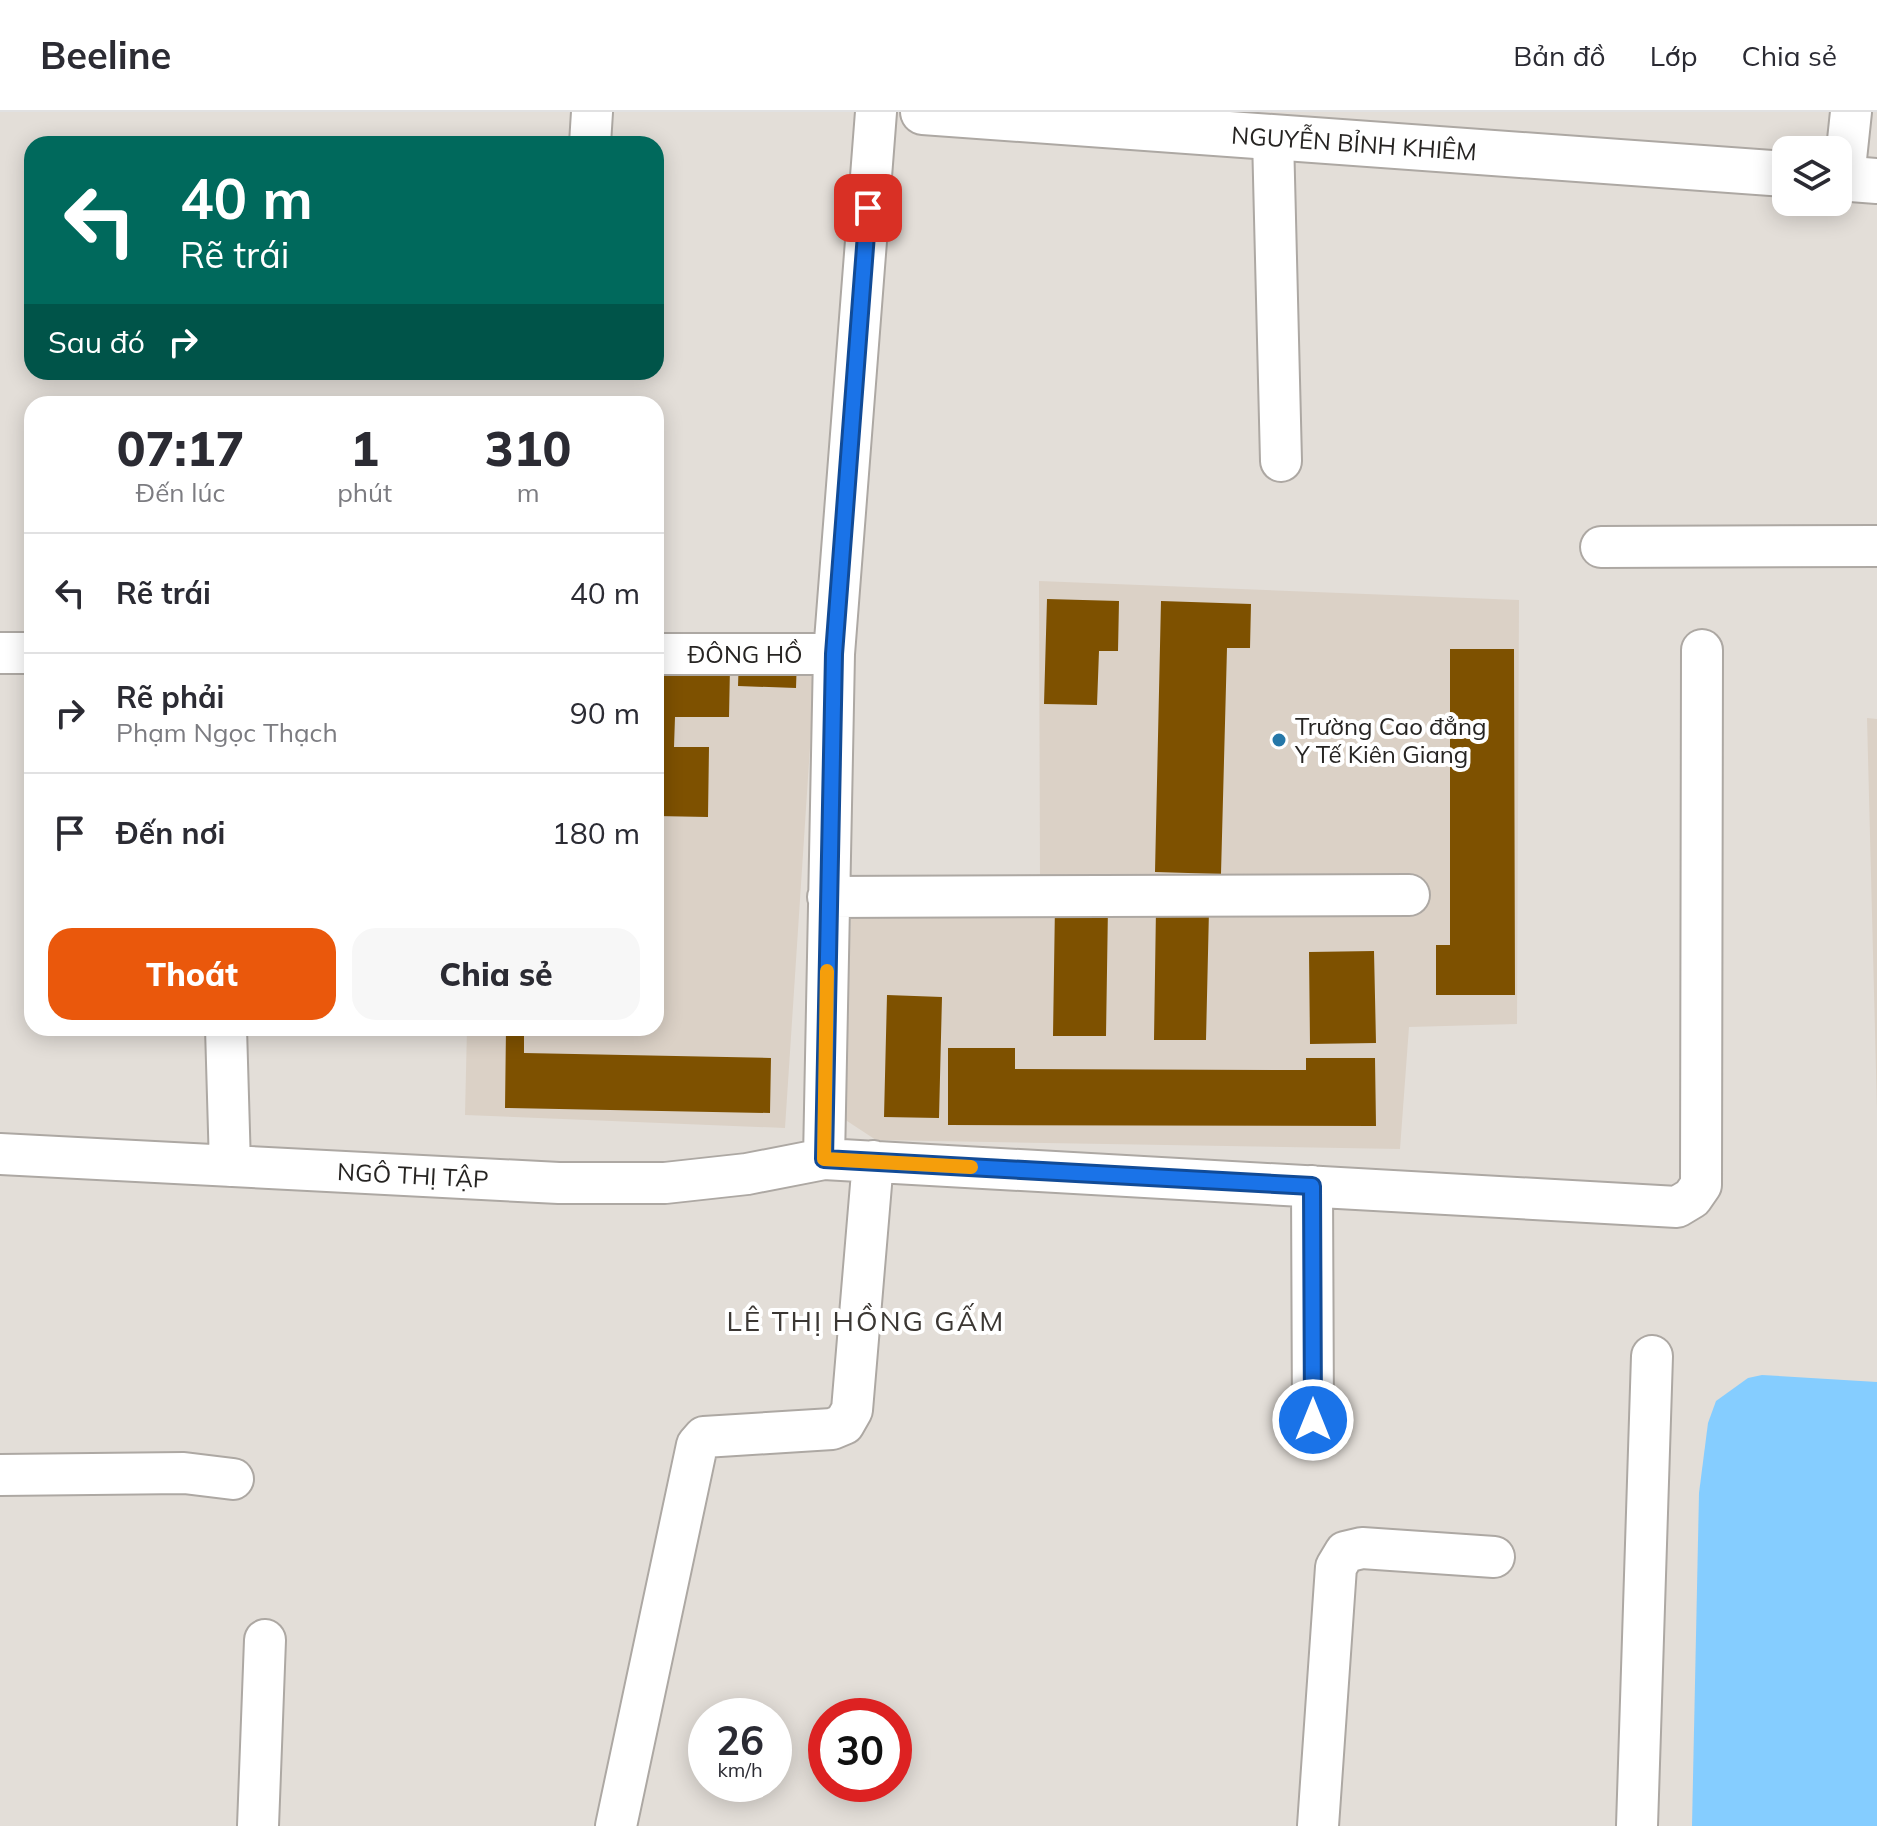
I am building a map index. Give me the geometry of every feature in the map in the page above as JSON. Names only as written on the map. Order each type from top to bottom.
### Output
[{"type":"main road","name":"NGUYỄN BỈNH KHIÊM","points":[[923,112],[1089,118],[1273,137],[1772,173]]},
{"type":"street","points":[[590,136],[592,112]]},
{"type":"street","points":[[824,1159],[834,654],[876,112]]},
{"type":"street","points":[[1851,112],[1853,179]]},
{"type":"street","points":[[1273,137],[1281,461]]},
{"type":"street","points":[[1601,547],[1877,546]]},
{"type":"street","name":"NGÔ THỊ TẬP","points":[[0,1154],[559,1183],[665,1183],[747,1174],[824,1159],[1677,1207],[1692,1198],[1701,1185],[1702,650]]},
{"type":"street","points":[[0,653],[24,653]]},
{"type":"street","name":"ĐÔNG HỒ","points":[[664,654],[834,654]]},
{"type":"street","points":[[828,897],[1409,895]]},
{"type":"street","points":[[226,1036],[230,1166]]},
{"type":"street","points":[[616,1826],[697,1445],[704,1437],[832,1429],[844,1424],[852,1410],[873,1161]]},
{"type":"street","points":[[1312,1186],[1313,1420]]},
{"type":"street","points":[[1637,1826],[1652,1356]]},
{"type":"street","points":[[0,1475],[184,1473],[233,1479]]},
{"type":"street","points":[[1318,1826],[1336,1567],[1345,1552],[1362,1548],[1494,1557]]},
{"type":"street","points":[[258,1826],[265,1640]]},
{"type":"shaded area","name":"Trường Cao đẳng Y Tế Kiên Giang","points":[[1039,581],[1519,600],[1517,1024],[1409,1027],[1400,1149],[876,1140],[844,1119],[852,879],[1040,884]]},
{"type":"shaded area","points":[[664,655],[816,656],[785,1128],[465,1115],[467,1036],[664,1036]]},
{"type":"shaded area","points":[[1867,718],[1877,719],[1877,1110]]},
{"type":"water","points":[[1762,1375],[1877,1382],[1877,1826],[1692,1826],[1699,1493],[1708,1423],[1716,1401],[1748,1378]]},
{"type":"building","points":[[1047,599],[1119,601],[1118,651],[1099,651],[1097,705],[1044,704]]},
{"type":"building","points":[[1161,601],[1251,604],[1250,648],[1227,648],[1221,874],[1155,872]]},
{"type":"building","points":[[1450,649],[1514,649],[1515,995],[1436,995],[1436,945],[1450,945]]},
{"type":"building","points":[[739,655],[797,658],[796,688],[738,686]]},
{"type":"building","points":[[664,666],[730,667],[729,717],[675,717],[674,747],[709,747],[708,817],[664,816]]},
{"type":"building","points":[[1055,904],[1108,906],[1106,1036],[1053,1036]]},
{"type":"building","points":[[1156,908],[1209,910],[1206,1040],[1154,1040]]},
{"type":"building","points":[[1374,951],[1376,1043],[1310,1044],[1309,952]]},
{"type":"building","points":[[887,995],[942,997],[939,1118],[884,1117]]},
{"type":"building","points":[[506,1036],[524,1036],[524,1053],[771,1058],[770,1113],[505,1108]]},
{"type":"building","points":[[948,1048],[1015,1048],[1015,1069],[1306,1070],[1306,1058],[1375,1058],[1376,1126],[948,1125]]},
{"type":"slow traffic","points":[[827,971],[824,1159],[971,1167]]},
{"type":"place","name":"Trường Cao đẳng Y Tế Kiên Giang","points":[[1279,740]]},
{"type":"district","name":"LÊ THỊ HỒNG GẤM","points":[[866,1320]]},
{"type":"route","points":[[868,208],[834,654],[824,1159],[1312,1186],[1313,1420]]}]
